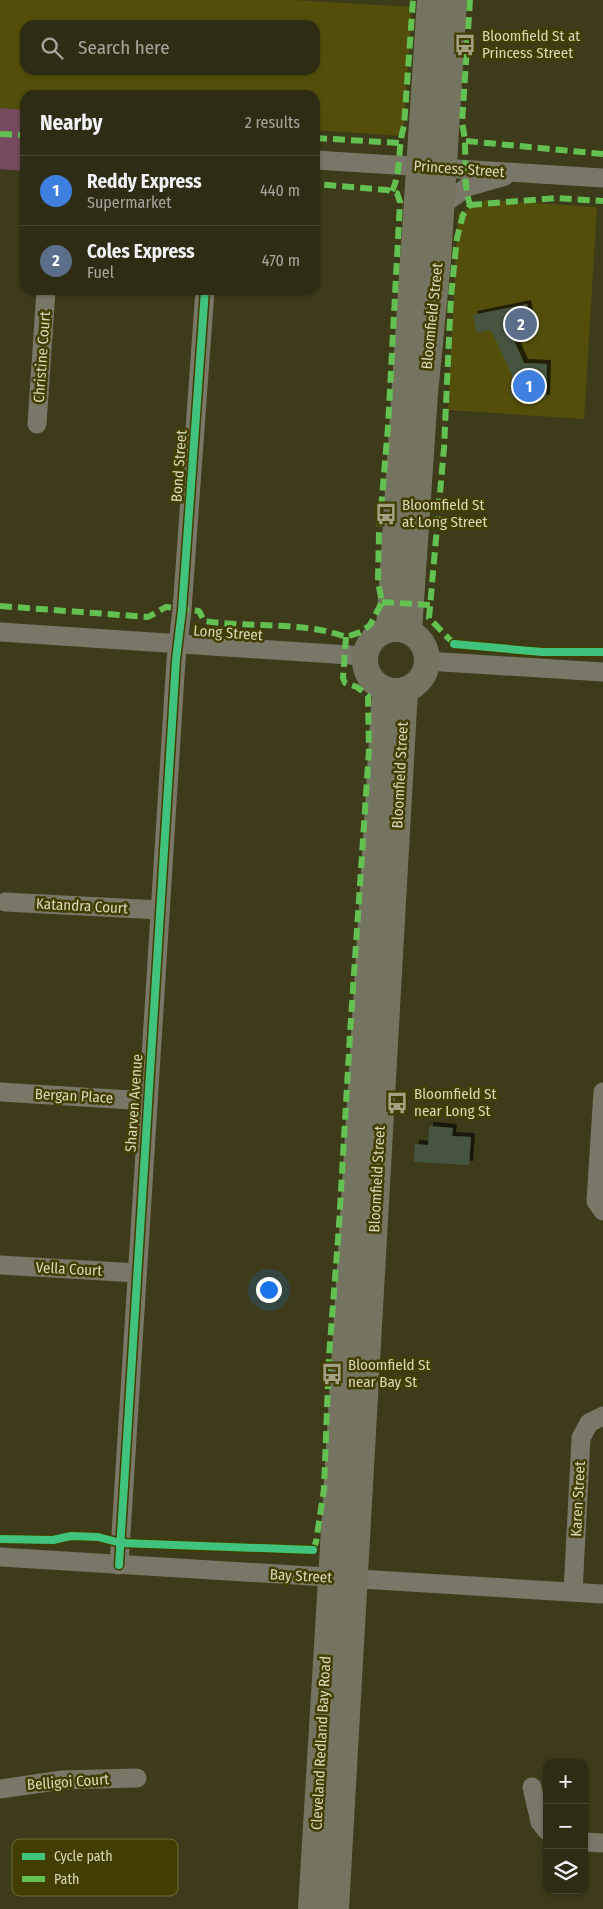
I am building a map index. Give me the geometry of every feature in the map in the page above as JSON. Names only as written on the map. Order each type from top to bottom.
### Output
[{"type":"highway","name":"Bloomfield Street","points":[[399,630],[425,393],[442,205],[431,167],[430,0]]},
{"type":"highway","name":"Bloomfield Street","points":[[399,630],[431,167],[454,0]]},
{"type":"highway","points":[[399,630],[422,643],[427,662],[420,679],[395,690],[369,677],[365,667],[364,656],[372,639],[399,630]]},
{"type":"highway","name":"Bloomfield Street","points":[[343,1578],[395,690]]},
{"type":"highway","name":"Cleveland Redland Bay Road","points":[[311,1909],[343,1578]]},
{"type":"highway","name":"Cleveland Redland Bay Road","points":[[336,1909],[343,1578]]},
{"type":"street","name":"Princess Street","points":[[320,160],[603,178]]},
{"type":"street","points":[[442,205],[467,187],[518,173]]},
{"type":"street","name":"Christine Court","points":[[37,424],[46,295]]},
{"type":"street","name":"Bond Street","points":[[179,643],[205,295]]},
{"type":"street","name":"Long Street","points":[[0,632],[364,656]]},
{"type":"street","name":"Sharven Avenue","points":[[119,1564],[176,660],[179,643]]},
{"type":"street","points":[[427,662],[603,672]]},
{"type":"street","name":"Katandra Court","points":[[5,902],[160,910]]},
{"type":"street","name":"Bergan Place","points":[[0,1092],[148,1101]]},
{"type":"street","points":[[603,1092],[596,1201],[603,1211]]},
{"type":"street","name":"Vella Court","points":[[0,1266],[137,1273]]},
{"type":"street","name":"Karen Street","points":[[573,1592],[581,1438],[589,1423],[603,1416]]},
{"type":"street","name":"Bay Street","points":[[0,1557],[603,1594]]},
{"type":"street","name":"Belligoi Court","points":[[0,1789],[62,1780],[137,1778]]},
{"type":"street","points":[[532,1787],[540,1822],[543,1826]]},
{"type":"street","points":[[588,1842],[603,1843]]},
{"type":"shaded area","points":[[0,0],[293,0],[412,7],[403,136],[320,130],[320,90],[20,90],[20,110],[0,108]]},
{"type":"shaded area","points":[[0,108],[20,110],[20,171],[0,169]]},
{"type":"shaded area","points":[[485,200],[597,207],[584,419],[448,410],[458,214]]},
{"type":"building","points":[[527,304],[530,322],[508,327],[524,363],[547,364],[546,399],[511,397],[512,375],[491,330],[477,333],[473,315]]},
{"type":"building","points":[[429,1126],[453,1128],[452,1136],[471,1137],[469,1165],[414,1162],[415,1144],[428,1145]]},
{"type":"marked path","points":[[392,191],[397,176],[404,126],[413,0]]},
{"type":"marked path","points":[[454,644],[429,618],[444,448],[451,296],[457,238],[463,215],[470,205],[467,195],[465,144],[462,123],[470,0]]},
{"type":"marked path","points":[[0,134],[20,135]]},
{"type":"marked path","points":[[320,138],[399,143]]},
{"type":"marked path","points":[[466,141],[603,154]]},
{"type":"marked path","points":[[0,606],[148,617],[166,607],[199,611],[204,621],[312,629],[346,637],[361,632],[370,625],[382,602],[378,582],[379,533],[388,427],[400,202],[397,193],[387,190],[320,184]]},
{"type":"marked path","points":[[470,205],[556,198],[603,201]]},
{"type":"marked path","points":[[382,602],[430,605]]},
{"type":"marked path","points":[[313,1550],[316,1542],[324,1489],[329,1357],[369,750],[368,696],[357,687],[345,683],[343,678],[346,637]]},
{"type":"cycle path","points":[[119,1565],[176,660],[182,610],[205,295]]},
{"type":"cycle path","points":[[454,644],[542,652],[603,652]]},
{"type":"cycle path","points":[[0,1539],[53,1540],[71,1536],[98,1537],[121,1543],[313,1550]]},
{"type":"place","name":"Bloomfield St at Princess Street","points":[[465,45]]},
{"type":"place","name":"Coles Express","points":[[521,324]]},
{"type":"place","name":"Reddy Express","points":[[529,386]]},
{"type":"place","name":"Bloomfield St at Long Street","points":[[386,514]]},
{"type":"place","name":"Bloomfield St near Long St","points":[[397,1103]]},
{"type":"place","name":"Bloomfield St near Bay St","points":[[332,1374]]}]
